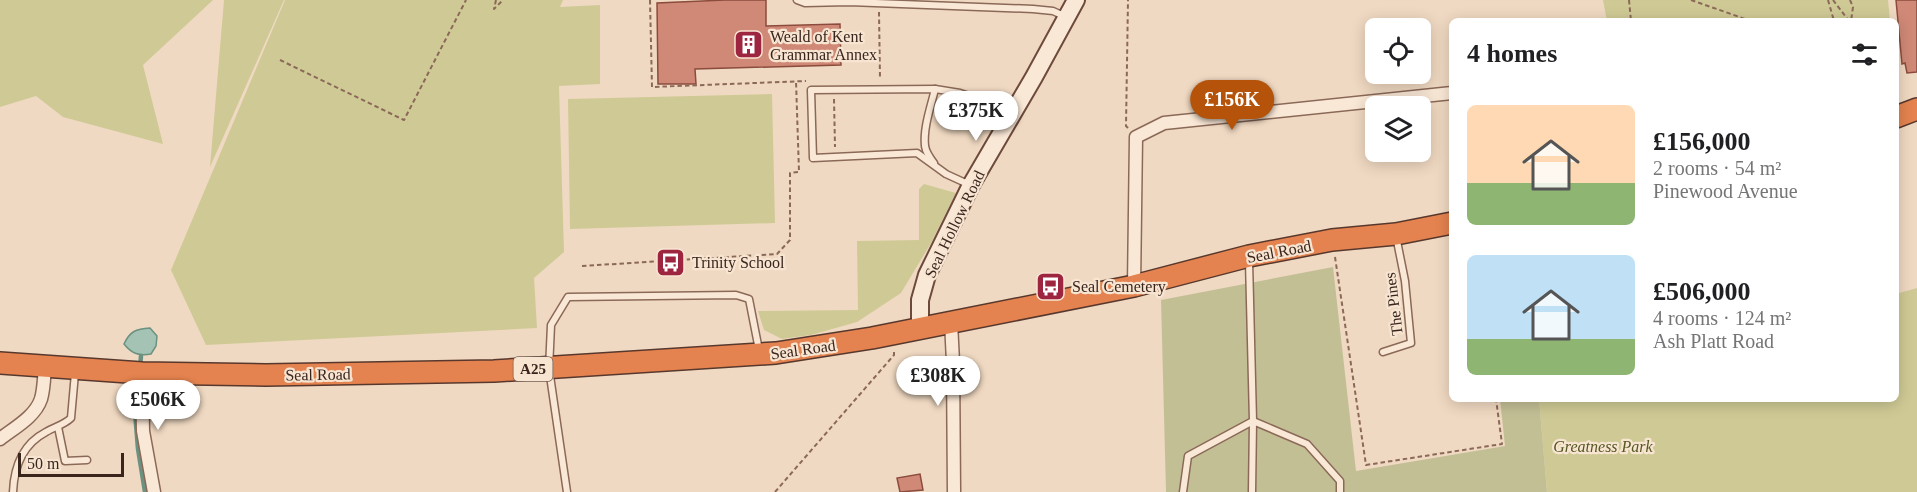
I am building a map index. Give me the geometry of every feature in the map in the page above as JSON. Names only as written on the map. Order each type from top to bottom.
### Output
[{"type":"highway","points":[[1899,116],[1917,109]]},
{"type":"highway","name":"Seal Road","points":[[142,373],[266,375],[549,369],[760,354],[862,340],[1134,285],[1249,256],[1332,240],[1396,234],[1449,224]]},
{"type":"highway","name":"A25","points":[[0,363],[142,373]]},
{"type":"main road","name":"Seal Hollow Road","points":[[920,327],[920,300],[927,275],[971,185],[1012,117],[1076,0]]},
{"type":"street","points":[[1134,285],[1136,137],[1164,123],[1449,93]]},
{"type":"street","points":[[951,322],[954,492]]},
{"type":"street","points":[[0,439],[31,414],[39,403],[45,366]]},
{"type":"street","points":[[142,373],[143,432],[154,492]]},
{"type":"lane","points":[[797,0],[805,3],[879,3],[1033,9],[1053,11],[1067,17]]},
{"type":"lane","points":[[935,89],[925,146],[936,166]]},
{"type":"lane","points":[[971,185],[946,174],[917,153],[813,158],[811,90],[935,89],[978,99],[1012,117]]},
{"type":"lane","name":"The Pines","points":[[1383,352],[1411,342],[1405,281],[1396,234]]},
{"type":"lane","points":[[1249,256],[1252,492]]},
{"type":"lane","points":[[567,492],[549,369],[550,325],[568,297],[736,295],[749,299],[760,354]]},
{"type":"lane","points":[[13,492],[15,471],[25,450],[39,436],[67,422],[71,416],[75,368]]},
{"type":"lane","points":[[1184,492],[1188,456],[1252,421]]},
{"type":"lane","points":[[1252,421],[1307,444],[1340,481],[1340,492]]},
{"type":"lane","points":[[58,427],[64,464],[87,459]]},
{"type":"path","points":[[280,60],[404,120],[466,0]]},
{"type":"path","points":[[496,0],[494,9],[503,0]]},
{"type":"path","points":[[650,0],[652,87],[813,80]]},
{"type":"path","points":[[1128,0],[1126,126],[1136,137]]},
{"type":"path","points":[[1629,0],[1631,18]]},
{"type":"path","points":[[1691,0],[1742,18]]},
{"type":"path","points":[[1828,0],[1833,18]]},
{"type":"path","points":[[1833,0],[1848,18]]},
{"type":"path","points":[[1850,0],[1853,8],[1851,18]]},
{"type":"path","points":[[879,3],[880,79]]},
{"type":"path","points":[[582,266],[777,254],[790,240],[790,173],[799,172],[796,81]]},
{"type":"path","points":[[834,90],[835,157]]},
{"type":"path","points":[[1332,240],[1366,465],[1502,444],[1496,402]]},
{"type":"path","points":[[775,492],[894,355],[894,333]]},
{"type":"green space","points":[[0,0],[213,0],[143,65],[163,144],[63,117],[36,96],[0,107]]},
{"type":"green space","points":[[224,0],[284,0],[210,167]]},
{"type":"green space","points":[[285,0],[563,0],[560,7],[600,5],[600,84],[559,86],[564,252],[534,278],[537,328],[206,345],[171,270]]},
{"type":"green space","points":[[1603,0],[1888,0],[1890,18],[1606,18]]},
{"type":"green space","points":[[772,94],[775,223],[570,229],[568,99]]},
{"type":"green space","points":[[924,184],[956,193],[931,243],[901,293],[857,322],[811,335],[782,339],[764,330],[758,311],[858,310],[857,241],[919,240],[919,189]]},
{"type":"green space","name":"Greatness Park","points":[[1917,288],[1917,492],[1547,492],[1539,402],[1899,402],[1899,293]]},
{"type":"shaded area","points":[[1333,267],[1356,471],[1505,446],[1500,402],[1539,402],[1547,492],[1166,492],[1161,300]]},
{"type":"shaded area","points":[[150,328],[157,336],[156,346],[151,354],[136,354],[124,344],[134,332]]},
{"type":"building","name":"Weald of Kent Grammar Annex","points":[[766,0],[766,26],[840,24],[841,65],[695,69],[696,84],[658,84],[657,3]]},
{"type":"building","points":[[1896,0],[1917,0],[1917,72],[1907,73],[1905,63],[1902,64]]},
{"type":"building","points":[[920,474],[923,490],[900,492],[897,478]]},
{"type":"waterway","points":[[140,368],[141,356]]},
{"type":"waterway","points":[[137,379],[133,387],[138,449],[145,492]]},
{"type":"place","name":"Weald of Kent Grammar Annex","points":[[749,45]]},
{"type":"place","name":"Trinity School","points":[[671,262]]},
{"type":"place","name":"Seal Cemetery","points":[[1051,286]]}]
